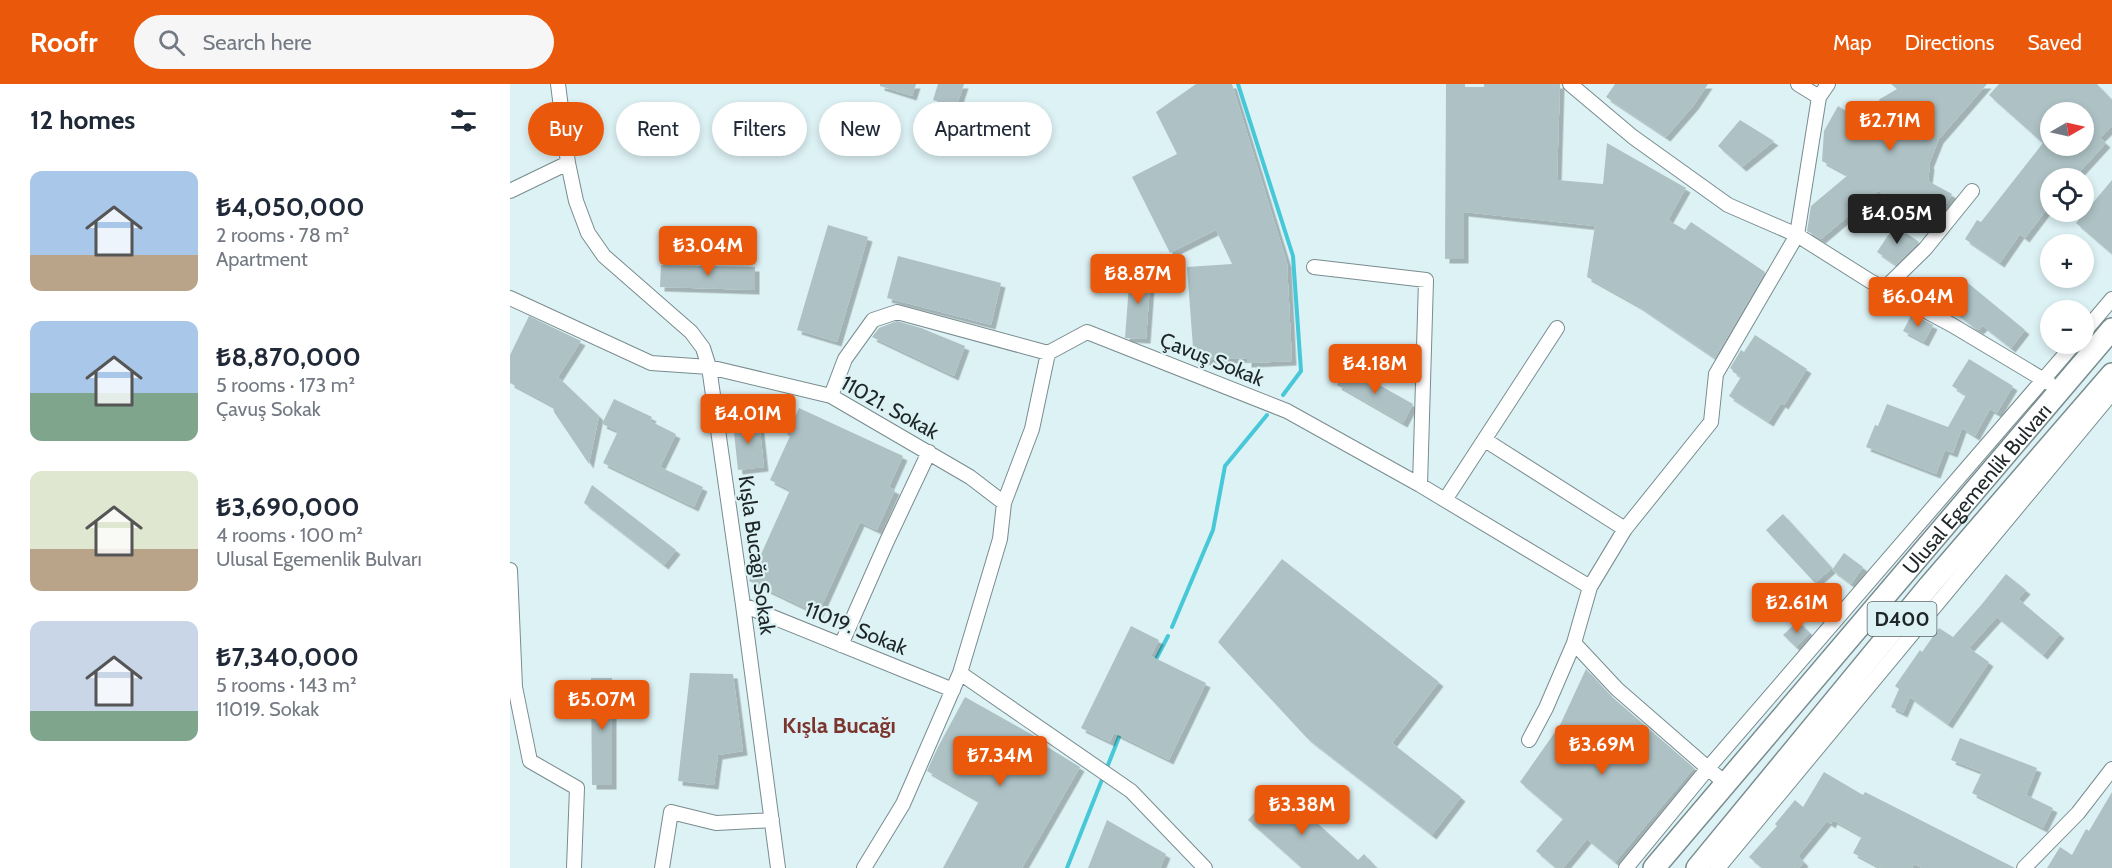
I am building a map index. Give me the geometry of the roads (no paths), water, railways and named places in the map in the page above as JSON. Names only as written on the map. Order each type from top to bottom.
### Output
[{"type":"highway","name":"Ulusal Egemenlik Bulvarı","points":[[1654,868],[2052,385],[2112,329]]},
{"type":"highway","name":"Ulusal Egemenlik Bulvarı","points":[[1696,868],[1929,586],[2112,374]]},
{"type":"highway","points":[[2052,385],[2083,408]]},
{"type":"street","name":"Kışla Bucağı Sokak","points":[[558,84],[568,163],[576,201],[588,233],[604,256],[691,332],[703,348],[709,367],[777,868]]},
{"type":"street","points":[[1570,84],[1634,137],[1728,205],[1797,235],[1884,289],[1952,325],[2052,385]]},
{"type":"street","points":[[1798,84],[1819,97]]},
{"type":"street","points":[[1529,740],[1546,708],[1574,643],[1590,587],[1625,529],[1711,422],[1716,374],[1797,235],[1819,97],[1828,84]]},
{"type":"street","points":[[510,191],[568,163]]},
{"type":"street","points":[[1884,289],[1925,249],[1972,191]]},
{"type":"street","points":[[1314,267],[1426,280],[1420,485]]},
{"type":"street","name":"11021. Sokak","points":[[510,298],[651,363],[709,367],[831,396],[970,477],[1004,503]]},
{"type":"street","points":[[2094,320],[2112,299]]},
{"type":"street","points":[[831,396],[844,359],[873,320],[897,312],[1048,353],[1032,429],[1004,503],[1000,539],[960,673],[903,804],[864,868]]},
{"type":"street","points":[[1445,500],[1557,328]]},
{"type":"street","name":"Çavuş Sokak","points":[[1048,353],[1087,332],[1287,411],[1420,485],[1590,587]]},
{"type":"street","points":[[1626,868],[1709,767],[2052,385],[2069,354]]},
{"type":"street","points":[[1718,868],[2112,393]]},
{"type":"street","points":[[1485,440],[1625,529]]},
{"type":"street","points":[[842,645],[886,541],[929,452]]},
{"type":"street","points":[[510,570],[515,687],[530,761],[577,788],[574,868]]},
{"type":"street","name":"11019. Sokak","points":[[743,605],[953,690]]},
{"type":"street","points":[[1574,643],[1617,689],[1725,783]]},
{"type":"street","points":[[960,673],[1131,791],[1205,868]]},
{"type":"street","points":[[2024,868],[2078,813],[2112,769]]},
{"type":"street","points":[[662,868],[671,812],[716,823],[772,820]]},
{"type":"waterway","points":[[1238,84],[1293,256],[1301,371],[1283,395]]},
{"type":"waterway","points":[[1172,627],[1213,530],[1225,466],[1267,415]]},
{"type":"waterway","points":[[1154,663],[1168,636]]},
{"type":"waterway","points":[[1106,770],[1121,732]]},
{"type":"waterway","points":[[1067,868],[1103,777]]},
{"type":"district","name":"Kışla Bucağı","points":[[839,725]]}]
